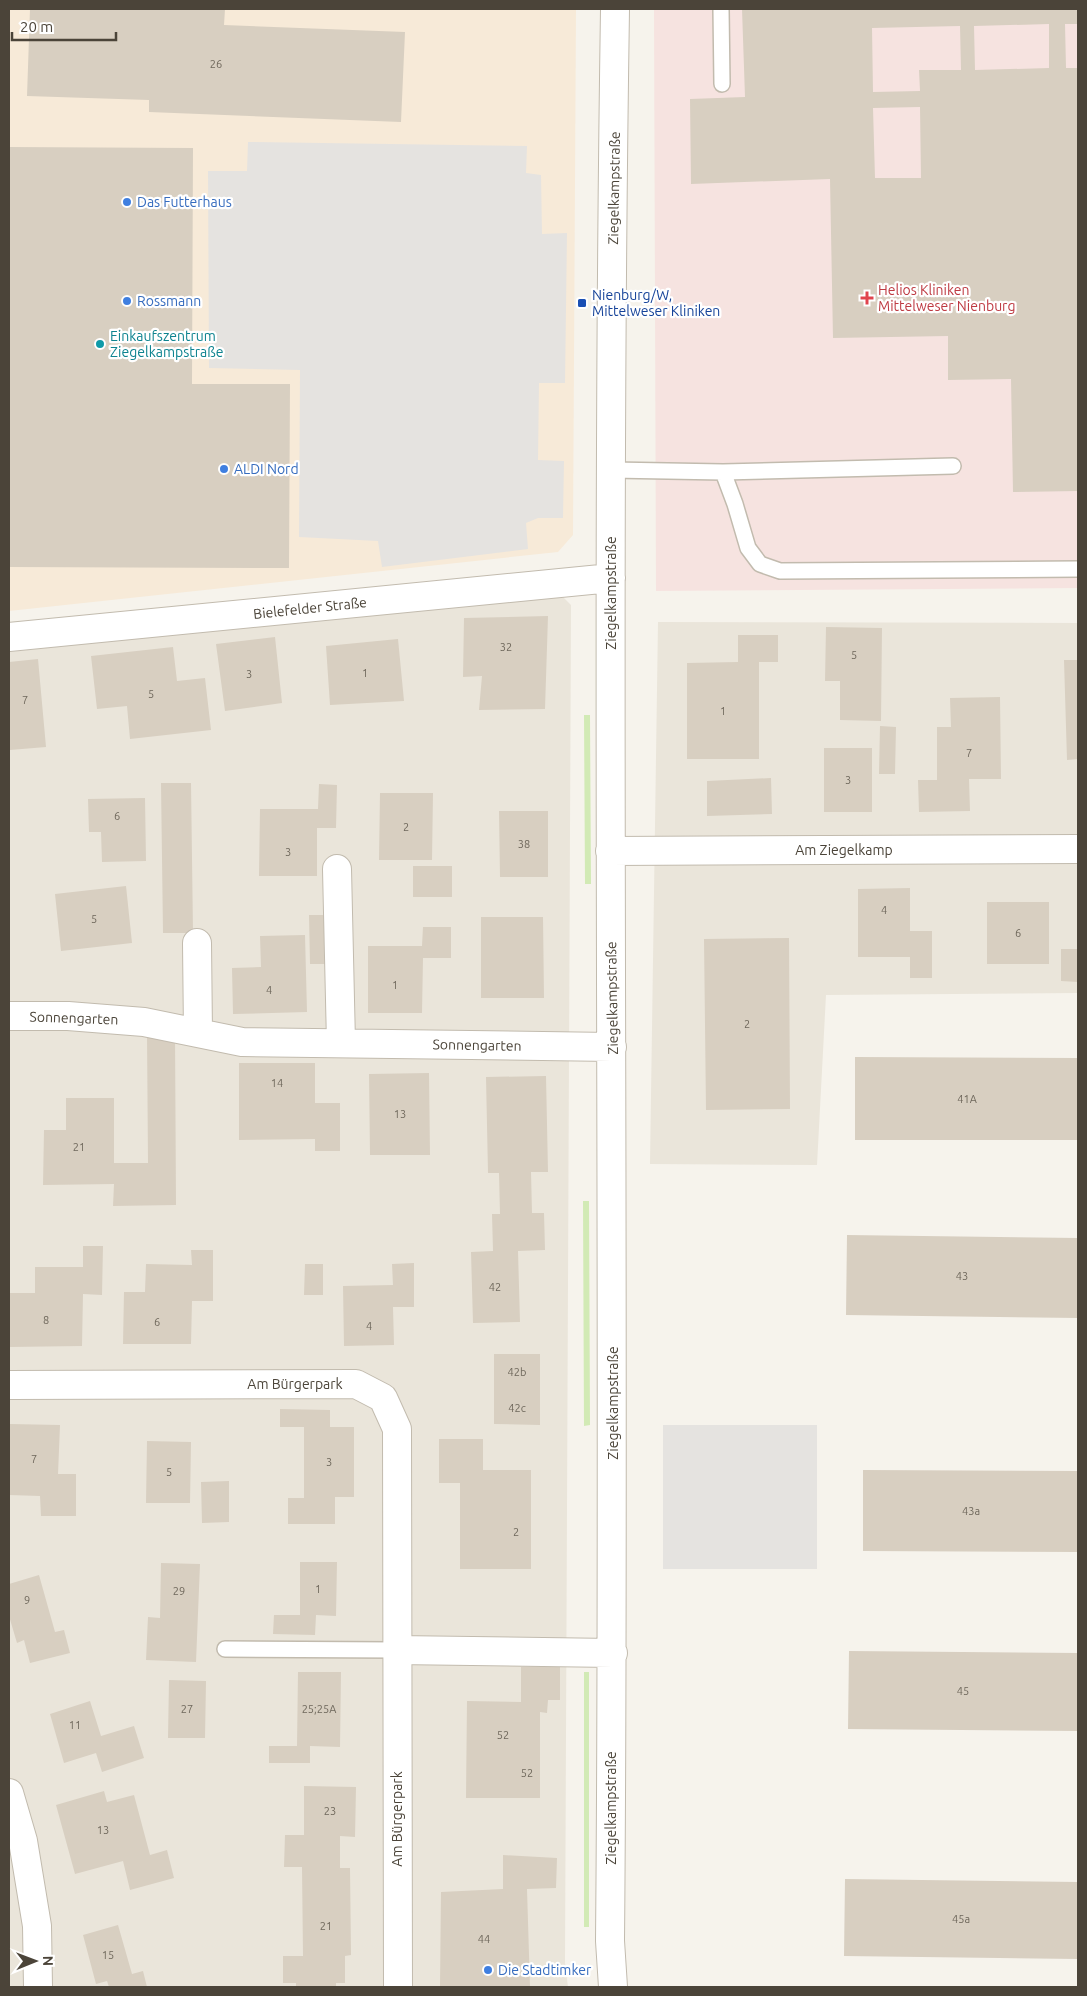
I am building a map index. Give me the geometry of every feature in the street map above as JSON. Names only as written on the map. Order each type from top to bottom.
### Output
[{"type":"street","name":"Ziegelkampstraße","points":[[612,1987],[610,1941],[613,1653],[610,851],[611,302],[615,9]]},
{"type":"street","name":"Bielefelder Straße","points":[[9,637],[611,578]]},
{"type":"street","name":"Am Ziegelkamp","points":[[610,851],[1078,849]]},
{"type":"street","points":[[336,869],[341,1043]]},
{"type":"street","points":[[197,942],[198,1033]]},
{"type":"street","name":"Sonnengarten","points":[[9,1016],[68,1016],[144,1022],[242,1042],[612,1047]]},
{"type":"street","name":"Am Bürgerpark","points":[[9,1385],[356,1384],[383,1398],[397,1429],[398,1987]]},
{"type":"street","points":[[396,1650],[613,1653]]},
{"type":"street","points":[[9,1792],[23,1841],[37,1926],[38,1987]]},
{"type":"lane","points":[[721,9],[722,84]]},
{"type":"lane","points":[[612,470],[723,472],[953,466]]},
{"type":"lane","points":[[723,472],[748,548],[760,564],[780,571],[1078,569]]},
{"type":"lane","points":[[225,1649],[396,1650]]},
{"type":"shaded area","points":[[9,9],[576,9],[573,535],[558,552],[9,611]]},
{"type":"shaded area","name":"Helios Kliniken Mittelweser Nienburg","points":[[654,9],[1078,9],[1078,588],[656,591]]},
{"type":"shaded area","points":[[248,142],[527,146],[526,173],[541,175],[542,234],[567,233],[565,383],[539,383],[538,460],[564,461],[563,518],[538,518],[526,523],[528,549],[382,567],[378,541],[299,537],[300,370],[209,368],[208,171],[247,171]]},
{"type":"shaded area","points":[[559,593],[571,605],[565,1963],[568,1987],[9,1987],[9,652]]},
{"type":"shaded area","points":[[658,622],[1078,623],[1078,993],[826,995],[817,1165],[650,1164]]},
{"type":"shaded area","points":[[663,1425],[817,1425],[817,1569],[663,1569]]},
{"type":"green space","points":[[584,715],[590,715],[591,884],[585,884]]},
{"type":"green space","points":[[583,1201],[589,1201],[590,1425],[584,1426]]},
{"type":"green space","points":[[584,1672],[589,1672],[589,1927],[584,1927]]},
{"type":"building","points":[[30,9],[225,9],[224,25],[405,32],[401,122],[149,112],[149,100],[27,96]]},
{"type":"building","points":[[742,9],[1078,9],[1078,24],[1065,24],[1066,68],[1078,68],[1078,491],[1013,492],[1011,379],[948,380],[948,336],[833,338],[830,179],[691,184],[690,99],[745,97]],"holes":[[[1049,24],[1049,68],[975,70],[974,26]],[[960,26],[961,70],[919,70],[920,91],[873,92],[872,28]],[[920,107],[921,178],[875,178],[873,108]]]},
{"type":"building","name":"Einkaufszentrum Ziegelkampstraße","points":[[9,147],[193,148],[192,384],[290,384],[289,568],[9,567]]},
{"type":"building","points":[[548,616],[545,709],[479,710],[482,676],[463,677],[464,618]]},
{"type":"building","points":[[826,627],[882,628],[881,721],[840,720],[840,681],[825,681]]},
{"type":"building","points":[[738,635],[778,635],[778,662],[759,662],[759,759],[687,759],[687,663],[738,662]]},
{"type":"building","points":[[275,637],[282,703],[225,711],[216,644]]},
{"type":"building","points":[[398,639],[404,701],[330,705],[326,646]]},
{"type":"building","points":[[173,647],[177,681],[205,678],[211,730],[130,739],[127,706],[97,709],[91,656]]},
{"type":"building","points":[[38,659],[46,747],[10,750],[9,662]]},
{"type":"building","points":[[1064,660],[1078,660],[1078,759],[1067,760]]},
{"type":"building","points":[[1000,697],[1001,779],[969,779],[970,811],[919,812],[918,780],[937,780],[937,727],[951,727],[950,698]]},
{"type":"building","points":[[880,726],[896,727],[895,774],[879,774]]},
{"type":"building","points":[[824,748],[872,748],[872,812],[824,812]]},
{"type":"building","points":[[771,778],[772,814],[707,816],[707,781]]},
{"type":"building","points":[[161,783],[191,783],[193,933],[163,933]]},
{"type":"building","points":[[319,784],[337,785],[336,828],[317,828],[317,876],[259,876],[260,809],[318,809]]},
{"type":"building","points":[[380,793],[433,793],[432,860],[379,860]]},
{"type":"building","points":[[145,798],[146,861],[102,862],[101,832],[89,832],[88,799]]},
{"type":"building","points":[[499,811],[548,811],[548,877],[500,877]]},
{"type":"building","points":[[413,866],[452,866],[452,897],[413,897]]},
{"type":"building","points":[[126,886],[132,943],[61,951],[55,894]]},
{"type":"building","points":[[910,888],[910,931],[932,931],[932,978],[910,978],[910,957],[858,957],[858,889]]},
{"type":"building","points":[[987,902],[1049,902],[1049,964],[987,964]]},
{"type":"building","points":[[309,915],[327,915],[328,964],[310,964]]},
{"type":"building","points":[[481,917],[543,917],[544,998],[481,998]]},
{"type":"building","points":[[423,927],[451,927],[451,958],[423,958],[422,1013],[368,1013],[368,946],[422,946]]},
{"type":"building","points":[[305,935],[307,1012],[233,1014],[232,968],[261,967],[260,936]]},
{"type":"building","points":[[789,938],[790,1109],[706,1110],[704,939]]},
{"type":"building","points":[[1061,949],[1078,949],[1078,982],[1061,981]]},
{"type":"building","points":[[147,1034],[175,1034],[176,1205],[113,1206],[114,1184],[43,1185],[44,1130],[66,1130],[66,1098],[114,1098],[114,1163],[148,1163]]},
{"type":"building","points":[[855,1057],[1078,1058],[1078,1140],[855,1140]]},
{"type":"building","points":[[239,1063],[315,1063],[315,1103],[340,1103],[340,1151],[315,1151],[315,1139],[239,1140]]},
{"type":"building","points":[[429,1073],[430,1155],[370,1155],[369,1074]]},
{"type":"building","points":[[546,1076],[548,1172],[531,1172],[532,1213],[544,1213],[545,1250],[518,1251],[520,1322],[473,1323],[471,1252],[493,1251],[492,1214],[500,1214],[499,1173],[488,1173],[486,1077]]},
{"type":"building","points":[[847,1235],[1078,1238],[1078,1318],[846,1315]]},
{"type":"building","points":[[83,1246],[103,1246],[102,1295],[83,1294],[82,1346],[9,1347],[9,1293],[35,1293],[35,1267],[83,1267]]},
{"type":"building","points":[[191,1250],[213,1250],[213,1301],[192,1301],[191,1344],[123,1344],[124,1292],[145,1292],[146,1264],[192,1265]]},
{"type":"building","points":[[414,1263],[414,1307],[393,1307],[394,1345],[344,1346],[343,1286],[393,1285],[392,1264]]},
{"type":"building","points":[[305,1264],[323,1264],[323,1295],[304,1295]]},
{"type":"building","points":[[494,1354],[540,1354],[540,1425],[494,1424]]},
{"type":"building","points":[[280,1409],[330,1410],[330,1427],[354,1427],[354,1497],[335,1497],[335,1524],[288,1524],[288,1498],[304,1498],[304,1427],[280,1427]]},
{"type":"building","points":[[10,1424],[60,1425],[58,1474],[76,1474],[76,1516],[41,1516],[40,1496],[9,1495]]},
{"type":"building","points":[[439,1439],[483,1439],[483,1470],[531,1470],[531,1569],[460,1569],[460,1483],[439,1483]]},
{"type":"building","points":[[147,1441],[191,1442],[190,1503],[146,1503]]},
{"type":"building","points":[[863,1470],[1078,1471],[1078,1552],[863,1551]]},
{"type":"building","points":[[229,1481],[229,1522],[202,1523],[201,1482]]},
{"type":"building","points":[[300,1562],[337,1562],[336,1616],[316,1615],[315,1635],[273,1634],[274,1615],[300,1615]]},
{"type":"building","points":[[161,1563],[200,1564],[196,1662],[146,1660],[148,1617],[160,1618]]},
{"type":"building","points":[[39,1575],[55,1632],[64,1630],[70,1653],[30,1663],[24,1640],[17,1643],[9,1616],[9,1584]]},
{"type":"building","points":[[849,1651],[1078,1653],[1078,1731],[848,1729]]},
{"type":"building","points":[[521,1667],[560,1667],[560,1700],[548,1700],[547,1713],[540,1712],[540,1798],[466,1798],[467,1701],[521,1702]]},
{"type":"building","points":[[298,1672],[341,1672],[340,1747],[310,1746],[310,1763],[269,1763],[269,1746],[297,1746]]},
{"type":"building","points":[[169,1680],[206,1681],[205,1738],[168,1738]]},
{"type":"building","points":[[90,1701],[101,1736],[134,1726],[144,1758],[102,1772],[96,1753],[64,1763],[50,1714]]},
{"type":"building","points":[[304,1786],[356,1787],[355,1837],[340,1836],[340,1868],[350,1868],[351,1955],[345,1956],[345,1983],[336,1983],[336,1987],[296,1987],[296,1983],[283,1983],[283,1956],[303,1956],[302,1867],[284,1867],[285,1835],[304,1835]]},
{"type":"building","points":[[104,1791],[107,1802],[134,1795],[150,1855],[167,1850],[174,1878],[130,1890],[123,1861],[75,1874],[56,1805]]},
{"type":"building","points":[[503,1855],[557,1858],[556,1888],[527,1889],[530,1987],[440,1987],[441,1892],[503,1889]]},
{"type":"building","points":[[845,1879],[1078,1882],[1078,1959],[844,1956]]},
{"type":"building","points":[[118,1925],[132,1974],[143,1971],[147,1987],[109,1987],[107,1981],[96,1984],[83,1935]]},
{"type":"place","name":"Das Futterhaus","points":[[127,202]]},
{"type":"place","name":"Helios Kliniken Mittelweser Nienburg","points":[[867,298]]},
{"type":"place","name":"Rossmann","points":[[127,301]]},
{"type":"place","name":"Nienburg/W, Mittelweser Kliniken","points":[[582,303]]},
{"type":"place","name":"Einkaufszentrum Ziegelkampstraße","points":[[100,344]]},
{"type":"place","name":"ALDI Nord","points":[[224,469]]},
{"type":"place","name":"Die Stadtimker","points":[[488,1970]]}]
